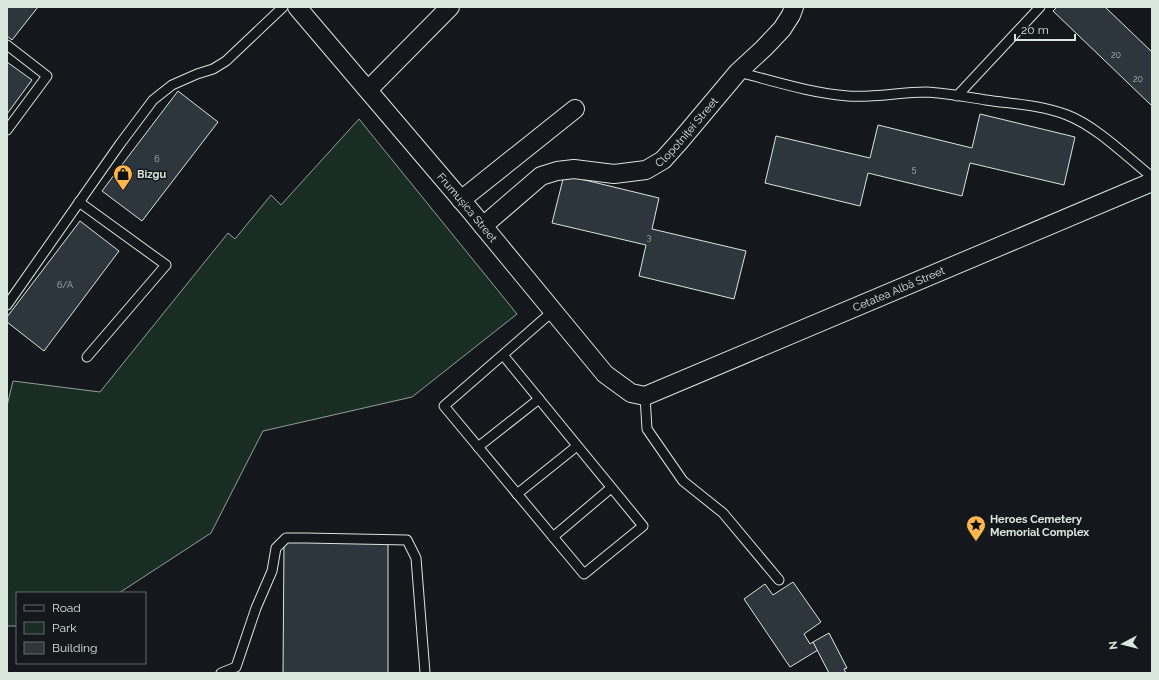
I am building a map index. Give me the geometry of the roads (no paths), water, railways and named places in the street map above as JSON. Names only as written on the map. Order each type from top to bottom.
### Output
[{"type":"street","name":"Frumușica Street","points":[[297,7],[483,226],[605,374],[631,393],[645,396]]},
{"type":"street","points":[[368,90],[450,7]]},
{"type":"street","name":"Clopotniței Street","points":[[483,226],[541,176],[557,171],[574,169],[614,174],[646,170],[662,160],[680,141],[738,72],[782,29],[794,7]]},
{"type":"street","points":[[461,200],[575,109]]},
{"type":"street","name":"Cetatea Albă Street","points":[[645,396],[1152,182]]},
{"type":"lane","points":[[7,305],[120,144],[153,100],[172,85],[213,69],[226,61],[283,7]]},
{"type":"lane","points":[[957,96],[1040,7]]},
{"type":"lane","points":[[7,45],[47,76],[7,130]]},
{"type":"lane","points":[[738,72],[792,86],[849,96],[926,92],[1042,108],[1067,115],[1084,123],[1152,177]]},
{"type":"lane","points":[[79,202],[166,265],[87,357]]},
{"type":"lane","points":[[503,355],[643,526],[584,574],[444,406],[553,311]]},
{"type":"lane","points":[[645,396],[647,429],[683,481],[723,513],[779,580]]},
{"type":"lane","points":[[478,447],[539,399]]},
{"type":"lane","points":[[517,494],[577,446]]},
{"type":"lane","points":[[553,537],[611,488]]},
{"type":"lane","points":[[221,673],[236,667],[256,608],[272,571],[276,548],[286,538],[407,540],[416,558],[425,673]]},
{"type":"place","name":"Bizgu","points":[[123,191]]},
{"type":"place","name":"Heroes Cemetery Memorial Complex","points":[[976,542]]}]
